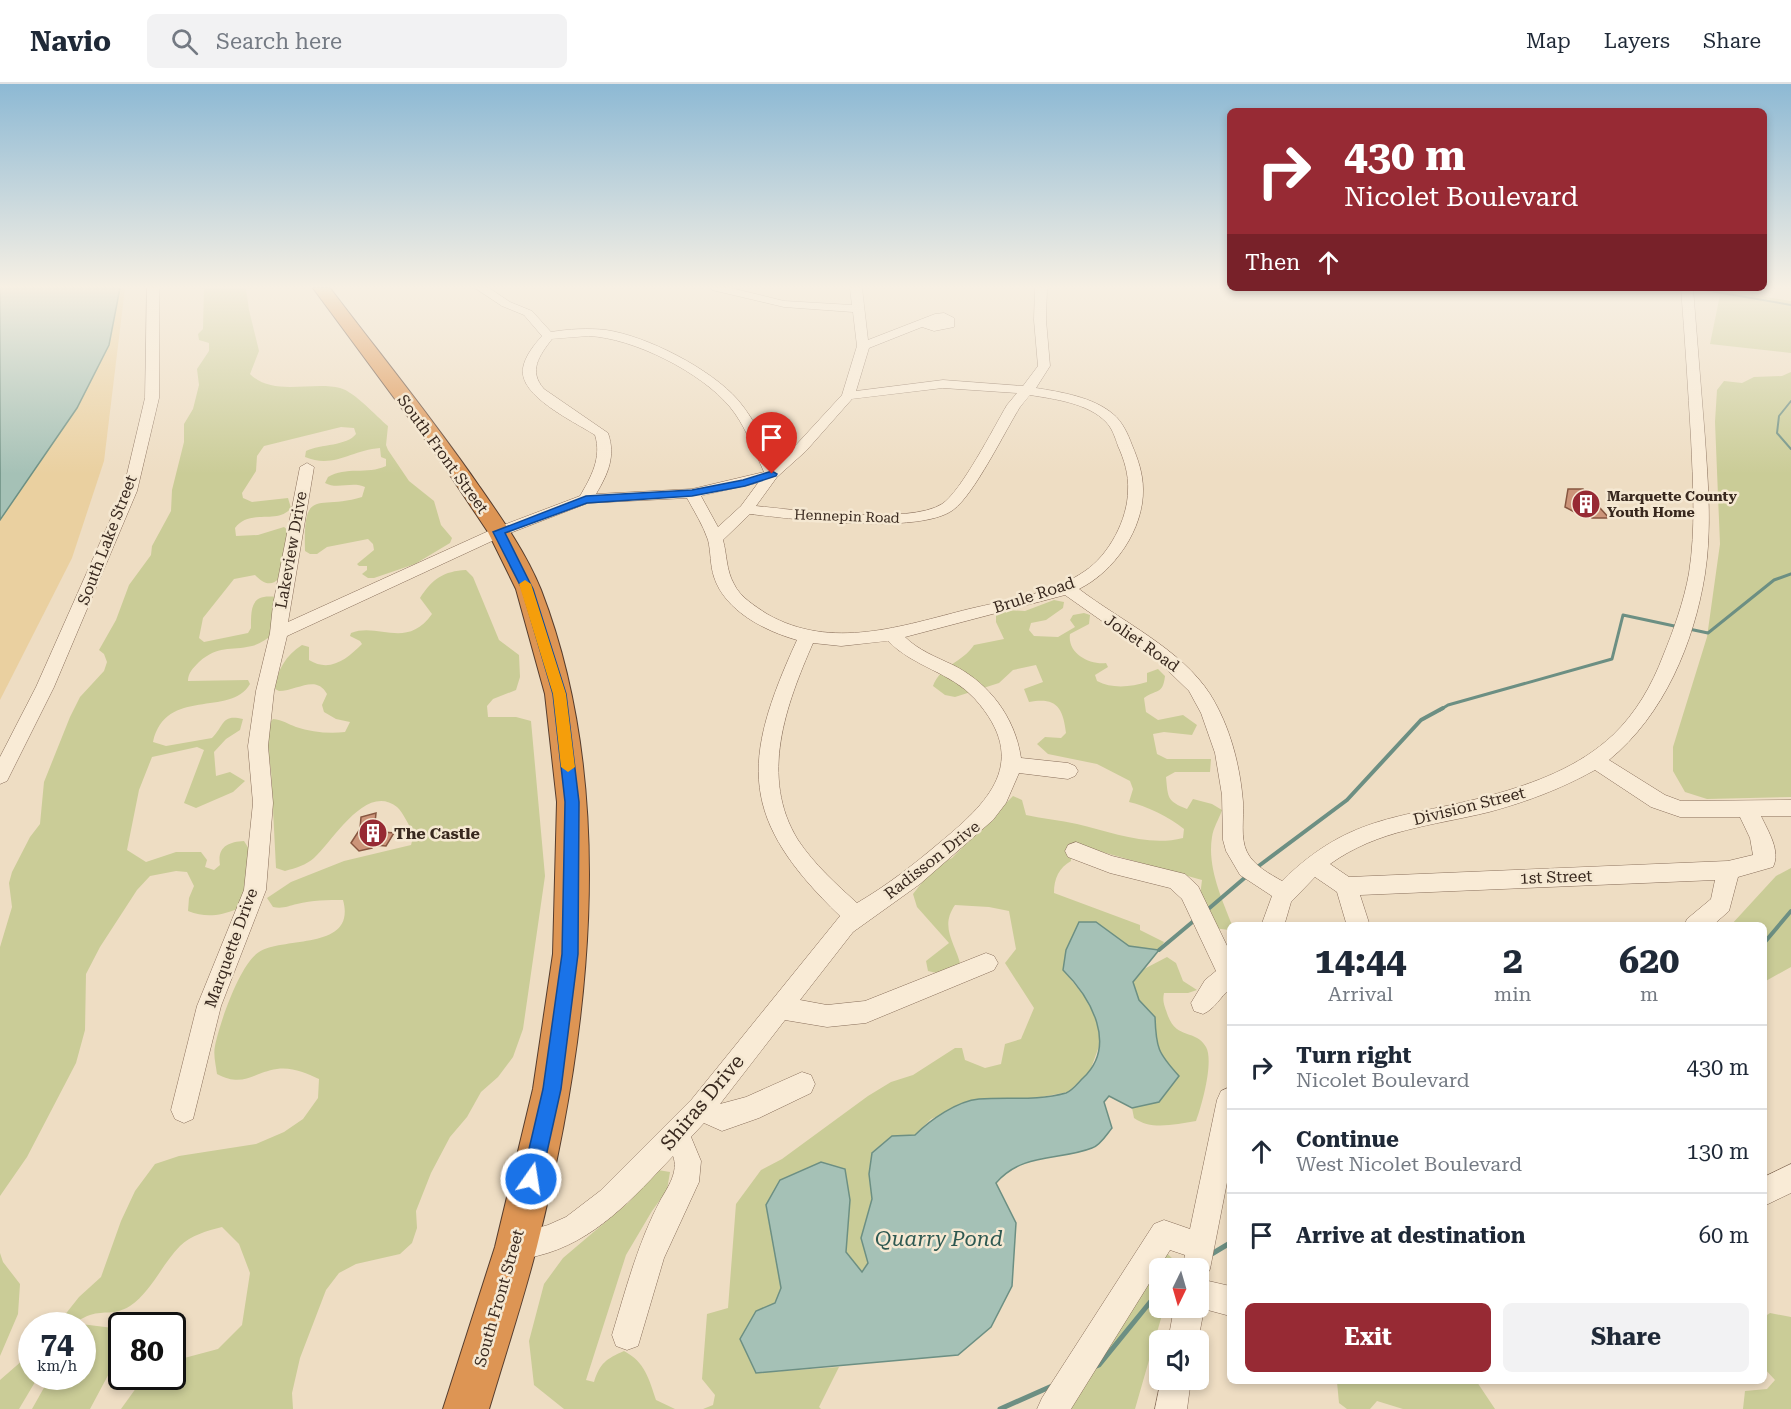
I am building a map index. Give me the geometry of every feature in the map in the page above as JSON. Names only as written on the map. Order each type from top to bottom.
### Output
[{"type":"highway","name":"South Front Street","points":[[367,350],[448,457],[499,532],[528,589],[559,694],[572,802],[570,954],[552,1089],[516,1247],[466,1409]]},
{"type":"street","name":"South Lake Street","points":[[0,776],[45,687],[130,491],[152,398],[152,350]]},
{"type":"street","points":[[537,350],[529,367],[529,377],[542,395],[601,433],[605,443],[605,461],[586,500]]},
{"type":"street","points":[[653,350],[692,372],[730,399],[759,444],[772,474]]},
{"type":"street","points":[[715,539],[746,509],[772,474],[795,454],[848,396],[862,350]]},
{"type":"street","name":"Hennepin Road","points":[[746,509],[806,516],[890,519],[920,516],[947,508],[962,494],[1014,405],[1044,366],[1043,350]]},
{"type":"street","name":"Division Street","points":[[1274,922],[1285,893],[1313,865],[1350,838],[1383,826],[1479,806],[1528,792],[1596,760],[1621,740],[1641,718],[1656,696],[1673,659],[1691,599],[1696,573],[1701,534],[1702,494],[1692,350]]},
{"type":"street","name":"Brule Road","points":[[848,396],[926,384],[1026,390],[1085,404],[1100,410],[1118,427],[1134,478],[1134,501],[1116,549],[1091,575],[1067,588],[892,635]]},
{"type":"street","name":"Lakeview Drive","points":[[279,633],[281,605],[307,467]]},
{"type":"street","points":[[279,633],[499,532],[586,500],[692,493],[745,483],[772,474]]},
{"type":"street","points":[[692,493],[715,539],[720,572],[727,587],[750,610],[767,622],[807,638],[854,641],[892,635]]},
{"type":"street","name":"Joliet Road","points":[[1067,588],[1170,660],[1194,685],[1220,735],[1227,761],[1233,808],[1233,844],[1239,859],[1250,872],[1285,893]]},
{"type":"street","name":"Marquette Drive","points":[[184,1110],[209,1006],[255,890],[263,803],[258,746],[265,690],[279,633]]},
{"type":"street","name":"Radisson Drive","points":[[855,916],[890,894],[979,824],[996,804],[1007,786],[1010,764],[1011,742],[1005,729],[980,694],[966,680],[951,670],[901,646],[892,635]]},
{"type":"street","points":[[807,638],[787,684],[770,735],[768,762],[771,790],[777,819],[797,855],[855,916]]},
{"type":"street","points":[[1596,760],[1658,801],[1680,809],[1791,808]]},
{"type":"street","points":[[1010,764],[1068,771]]},
{"type":"street","name":"1st Street","points":[[1346,886],[1728,870],[1766,861],[1761,838],[1747,810]]},
{"type":"street","points":[[1076,852],[1110,864],[1177,880],[1190,893],[1227,972]]},
{"type":"street","points":[[1313,865],[1346,886],[1358,922]]},
{"type":"street","points":[[1700,922],[1721,904],[1728,870]]},
{"type":"street","name":"Shiras Drive","points":[[516,1247],[549,1239],[576,1227],[609,1201],[677,1135],[701,1108],[824,950],[855,916]]},
{"type":"street","points":[[778,1008],[827,1016],[866,1012],[986,963]]},
{"type":"street","points":[[1203,1003],[1213,988],[1227,978]]},
{"type":"street","points":[[701,1108],[722,1118],[750,1109],[802,1084]]},
{"type":"street","points":[[1053,1409],[1164,1234],[1198,1257],[1227,1115]]},
{"type":"street","points":[[627,1335],[650,1258],[666,1218],[685,1182],[688,1161],[677,1135]]},
{"type":"street","points":[[1767,1190],[1791,1178]]},
{"type":"street","points":[[1209,1296],[1227,1300]]},
{"type":"street","points":[[1171,1409],[1174,1390]]},
{"type":"green space","points":[[259,350],[250,374],[259,381],[281,387],[329,386],[346,390],[359,399],[388,426],[386,445],[388,450],[409,481],[434,501],[441,525],[452,538],[450,543],[415,564],[374,578],[368,578],[362,574],[367,570],[367,566],[357,564],[374,550],[373,544],[368,539],[327,547],[317,554],[310,554],[305,551],[305,530],[310,509],[316,504],[362,497],[365,487],[330,485],[325,483],[328,477],[342,472],[379,469],[386,466],[386,459],[381,457],[380,448],[334,460],[315,460],[305,457],[306,451],[346,441],[356,434],[354,428],[341,427],[264,446],[257,456],[256,471],[242,493],[243,498],[252,502],[288,498],[291,508],[279,515],[256,517],[241,522],[235,528],[236,536],[258,535],[284,527],[290,532],[280,577],[270,583],[264,582],[255,575],[234,579],[203,618],[199,638],[204,642],[248,633],[251,628],[254,604],[257,600],[268,597],[276,597],[273,634],[255,645],[218,651],[199,662],[190,673],[188,681],[248,680],[250,684],[241,694],[228,700],[184,708],[171,714],[160,725],[153,742],[166,746],[212,738],[227,719],[243,719],[240,730],[226,739],[214,752],[216,776],[230,772],[245,781],[233,792],[196,808],[184,803],[204,750],[197,747],[152,757],[139,790],[127,850],[146,862],[176,852],[201,852],[207,860],[205,867],[214,870],[220,865],[220,854],[225,847],[244,841],[249,849],[252,879],[237,909],[212,915],[201,915],[188,911],[189,898],[194,886],[187,872],[176,871],[150,876],[137,890],[100,947],[86,974],[85,1030],[76,1063],[27,1157],[0,1196],[0,947],[12,907],[9,883],[12,872],[30,837],[40,824],[44,782],[70,717],[80,697],[104,671],[107,662],[104,654],[99,650],[116,620],[129,585],[151,555],[152,546],[171,511],[172,490],[184,442],[184,424],[193,409],[199,385],[197,369],[209,351]]},
{"type":"green space","points":[[1762,350],[1791,350],[1791,353]]},
{"type":"green space","points":[[1791,372],[1791,797],[1707,799],[1685,792],[1673,771],[1673,747],[1707,637],[1720,544],[1715,422],[1717,390],[1724,381],[1742,383],[1754,377],[1782,376]]},
{"type":"green space","points":[[466,570],[473,577],[499,640],[519,655],[520,677],[516,690],[493,699],[487,706],[488,717],[516,717],[531,721],[545,876],[523,1029],[513,1057],[498,1077],[481,1092],[467,1117],[450,1137],[431,1173],[416,1211],[417,1228],[412,1243],[400,1254],[356,1264],[339,1273],[326,1290],[300,1358],[292,1393],[293,1409],[121,1409],[135,1390],[186,1390],[186,1358],[218,1349],[242,1325],[250,1273],[239,1244],[222,1227],[194,1236],[184,1242],[145,1293],[130,1306],[119,1311],[96,1314],[67,1312],[79,1297],[101,1277],[121,1221],[135,1191],[155,1164],[179,1156],[256,1144],[284,1132],[303,1119],[318,1098],[319,1079],[294,1070],[277,1069],[241,1080],[217,1074],[214,1049],[217,1036],[231,995],[252,958],[270,947],[329,935],[339,927],[344,916],[343,900],[314,901],[280,908],[273,907],[267,898],[291,882],[344,861],[411,845],[414,834],[397,807],[385,801],[374,802],[351,817],[311,860],[285,871],[276,868],[271,770],[265,735],[267,726],[273,719],[308,730],[339,733],[345,732],[350,722],[336,719],[324,712],[322,705],[327,694],[317,685],[279,691],[275,689],[280,669],[291,653],[302,645],[309,647],[309,660],[317,664],[331,665],[350,655],[362,644],[350,636],[351,633],[372,630],[392,633],[413,631],[432,614],[420,598],[434,581],[451,572]]},
{"type":"green space","points":[[1054,600],[1064,602],[1063,608],[1046,620],[1031,623],[1029,630],[1034,636],[1058,637],[1075,627],[1070,620],[1073,615],[1084,613],[1090,615],[1089,624],[1070,634],[1070,641],[1076,652],[1086,660],[1106,663],[1108,667],[1095,675],[1097,681],[1103,684],[1122,686],[1147,682],[1147,673],[1158,669],[1165,676],[1161,689],[1144,698],[1146,712],[1158,720],[1183,715],[1197,725],[1192,735],[1164,732],[1153,734],[1157,754],[1167,759],[1211,759],[1210,772],[1175,772],[1166,777],[1168,794],[1172,801],[1187,809],[1193,799],[1212,804],[1222,810],[1213,834],[1211,848],[1213,871],[1231,922],[1227,922],[1227,930],[1212,928],[1200,896],[1202,880],[1070,843],[1071,861],[1058,874],[1054,893],[1140,925],[1140,930],[1164,942],[1159,950],[1129,946],[1096,922],[1063,970],[1090,1003],[1102,1038],[1090,1071],[1068,1092],[1036,1098],[976,1099],[931,1119],[915,1135],[892,1136],[872,1152],[869,1174],[872,1199],[861,1238],[868,1263],[861,1272],[846,1252],[850,1200],[766,1206],[781,1288],[775,1303],[756,1311],[756,1373],[839,1367],[819,1407],[821,1409],[703,1409],[713,1405],[715,1395],[702,1379],[707,1314],[728,1308],[736,1204],[761,1170],[782,1159],[868,1096],[891,1082],[913,1075],[955,1048],[962,1048],[965,1060],[985,1068],[1001,1064],[1005,1044],[1021,1039],[1034,1008],[1005,963],[1016,949],[1009,911],[955,905],[948,921],[950,936],[961,967],[941,974],[928,971],[926,961],[949,943],[917,907],[913,894],[934,867],[952,858],[1013,796],[1022,800],[1026,815],[1143,840],[1183,838],[1184,829],[1165,816],[1129,802],[1133,789],[1130,781],[1097,764],[1048,754],[1037,744],[1045,737],[1061,738],[1066,733],[1063,716],[1056,706],[1046,701],[1029,702],[1024,689],[1043,682],[1036,665],[1013,670],[999,683],[955,697],[945,695],[933,686],[936,679],[946,669],[964,656],[974,645],[1004,639],[996,622],[996,615],[1004,610],[1025,611]]},
{"type":"green space","points":[[1791,868],[1791,967],[1767,980],[1767,922],[1734,922],[1776,876]]},
{"type":"green space","points":[[1167,957],[1176,963],[1183,981],[1197,990],[1188,993],[1164,993],[1168,1016],[1181,1032],[1202,1041],[1206,1047],[1209,1062],[1204,1094],[1196,1121],[1156,1125],[1134,1118],[1132,1108],[1159,1102],[1179,1076],[1162,1055],[1157,1043],[1155,1017],[1139,1000],[1133,982],[1144,969]]},
{"type":"green space","points":[[658,1170],[670,1172],[667,1190],[626,1255],[586,1380],[594,1382],[604,1362],[624,1351],[642,1366],[656,1400],[675,1409],[564,1409],[534,1385],[529,1341],[544,1284],[563,1258],[629,1202]]},
{"type":"green space","points":[[1162,1249],[1172,1258],[1157,1258]]},
{"type":"green space","points":[[0,1253],[3,1262],[20,1284],[18,1314],[0,1356]]},
{"type":"green space","points":[[1149,1271],[1149,1318],[1161,1318],[1158,1330],[1149,1330],[1149,1360],[1135,1409],[1068,1409]]},
{"type":"green space","points":[[1770,1313],[1791,1317],[1791,1409],[1743,1409],[1745,1391],[1767,1389],[1775,1380],[1767,1371],[1767,1315]]},
{"type":"green space","points":[[96,1326],[108,1327],[108,1375],[90,1409],[32,1409],[43,1390],[96,1390]]},
{"type":"green space","points":[[18,1364],[18,1390],[30,1390],[19,1409],[0,1409],[0,1380]]},
{"type":"green space","points":[[1337,1384],[1478,1384],[1495,1409],[1403,1409],[1377,1401],[1370,1409],[1347,1409],[1339,1403]]},
{"type":"sand","points":[[30,350],[117,350],[104,461],[72,558],[0,700],[0,386]]},
{"type":"water","points":[[0,350],[107,350],[77,408],[0,520]]},
{"type":"water","name":"Quarry Pond","points":[[1079,922],[1096,922],[1129,946],[1159,950],[1133,982],[1139,1000],[1155,1017],[1157,1043],[1162,1055],[1179,1076],[1159,1102],[1132,1108],[1109,1096],[1104,1102],[1112,1128],[1095,1147],[1018,1166],[996,1183],[1016,1223],[1012,1286],[991,1327],[958,1355],[756,1373],[740,1339],[756,1311],[775,1303],[781,1288],[766,1205],[780,1180],[821,1162],[845,1169],[850,1200],[846,1252],[862,1272],[868,1263],[861,1238],[872,1199],[869,1174],[872,1153],[892,1136],[915,1135],[944,1112],[962,1103],[979,1099],[1033,1098],[1066,1093],[1075,1087],[1093,1065],[1099,1051],[1097,1022],[1083,994],[1063,970],[1066,950]]},
{"type":"building","name":"Marquette County Youth Home","points":[[1568,489],[1583,489],[1609,518],[1592,518],[1587,512],[1580,515],[1565,507]]},
{"type":"building","name":"The Castle","points":[[376,813],[375,823],[383,832],[394,833],[386,846],[374,845],[372,848],[359,851],[351,843],[360,829],[361,817]]},
{"type":"waterway","points":[[1791,401],[1779,416],[1777,433],[1791,449]]},
{"type":"waterway","points":[[1689,629],[1708,633],[1774,580],[1791,574]]},
{"type":"waterway","points":[[1440,710],[1448,705],[1612,659],[1623,615],[1679,627]]},
{"type":"waterway","points":[[1256,868],[1347,800],[1421,720],[1443,708]]},
{"type":"waterway","points":[[1206,911],[1248,875]]},
{"type":"waterway","points":[[1767,939],[1791,911]]},
{"type":"waterway","points":[[1159,950],[1196,919]]},
{"type":"waterway","points":[[1210,1255],[1227,1245]]},
{"type":"waterway","points":[[1094,1367],[1099,1365],[1149,1304]]},
{"type":"waterway","points":[[1000,1409],[1052,1386]]},
{"type":"slow traffic","points":[[525,584],[559,694],[568,767]]},
{"type":"place","name":"Marquette County Youth Home","points":[[1586,504]]},
{"type":"place","name":"The Castle","points":[[373,833]]},
{"type":"route","points":[[531,1179],[552,1089],[570,954],[572,802],[559,694],[528,589],[499,532],[586,500],[692,493],[745,483],[772,474]]}]
